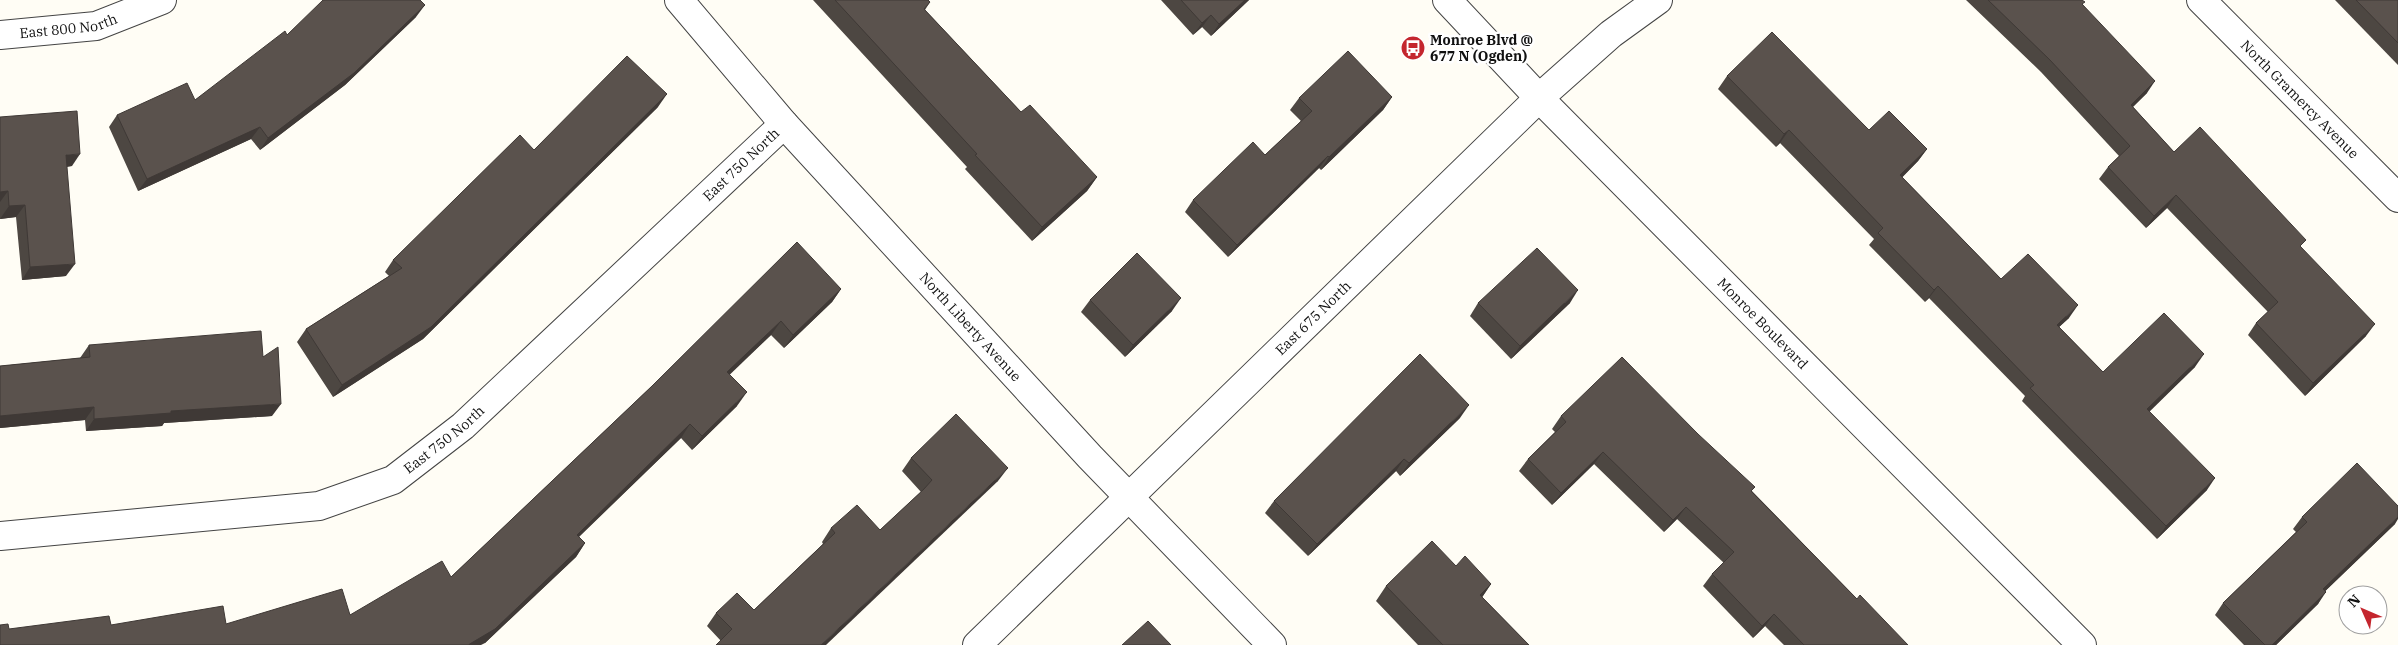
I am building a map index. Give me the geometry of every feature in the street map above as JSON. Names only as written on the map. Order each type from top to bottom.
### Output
[{"type":"street","name":"East 800 North","points":[[0,35],[96,26],[162,0]]},
{"type":"street","name":"North Liberty Avenue","points":[[679,0],[784,124],[1130,498],[1272,645]]},
{"type":"street","name":"Monroe Boulevard","points":[[1447,0],[1539,98],[2082,645]]},
{"type":"street","name":"East 675 North","points":[[977,645],[1539,98],[1611,34],[1658,0]]},
{"type":"street","name":"North Gramercy Avenue","points":[[2201,0],[2398,198]]},
{"type":"street","name":"East 750 North","points":[[0,536],[319,506],[394,480],[463,426],[784,124]]},
{"type":"building","points":[[323,0],[420,0],[425,5],[354,73],[268,138],[260,127],[147,179],[117,115],[187,83],[195,100],[285,31],[287,35]]},
{"type":"building","points":[[835,0],[928,0],[930,2],[924,9],[1021,112],[1030,105],[1097,177],[1042,227]]},
{"type":"building","points":[[1181,0],[1245,0],[1219,24],[1211,15],[1202,23]]},
{"type":"building","points":[[1988,0],[2082,0],[2085,2],[2082,4],[2155,81],[2131,105],[2174,152],[2200,127],[2306,240],[2300,246],[2375,324],[2313,383],[2256,323],[2278,302],[2176,195],[2154,216],[2108,167],[2130,146],[2050,60]]},
{"type":"building","points":[[2356,0],[2398,0],[2398,43]]},
{"type":"building","points":[[1772,32],[1869,130],[1889,111],[1927,149],[1900,175],[2001,279],[2028,254],[2078,305],[2057,325],[2103,372],[2164,313],[2204,354],[2147,409],[2215,478],[2166,526],[2030,388],[2034,385],[1938,286],[1934,290],[1878,233],[1883,228],[1789,130],[1784,134],[1727,76]]},
{"type":"building","points":[[1348,51],[1392,97],[1328,156],[1237,245],[1193,200],[1253,142],[1265,155],[1312,111],[1299,98]]},
{"type":"building","points":[[627,56],[667,94],[431,327],[342,385],[306,329],[402,268],[393,260],[520,135],[534,150]]},
{"type":"building","points":[[77,111],[80,154],[66,155],[75,264],[30,267],[25,205],[9,206],[8,191],[0,192],[0,117]]},
{"type":"building","points":[[797,242],[841,289],[793,335],[781,321],[727,372],[747,392],[702,436],[690,424],[577,535],[585,543],[495,629],[468,645],[0,645],[0,625],[8,624],[9,629],[109,616],[111,625],[223,606],[226,624],[342,589],[350,615],[442,561],[451,577],[652,386]]},
{"type":"building","points":[[1537,248],[1578,290],[1520,346],[1478,303]]},
{"type":"building","points":[[1137,253],[1181,298],[1133,345],[1090,300]]},
{"type":"building","points":[[261,331],[263,357],[278,347],[281,404],[171,411],[171,413],[94,419],[94,407],[0,416],[0,366],[90,357],[89,345]]},
{"type":"building","points":[[1420,354],[1469,405],[1409,463],[1404,459],[1317,544],[1274,501]]},
{"type":"building","points":[[1622,357],[1698,434],[1755,487],[1751,491],[1857,599],[1860,595],[1908,645],[1804,645],[1774,614],[1762,626],[1712,574],[1734,552],[1686,507],[1673,520],[1603,452],[1561,493],[1528,459],[1566,422],[1561,416]]},
{"type":"building","points":[[956,414],[1008,468],[821,645],[716,645],[732,629],[716,613],[737,593],[754,610],[835,533],[831,528],[857,505],[880,530],[924,489],[932,480],[911,458]]},
{"type":"building","points":[[2357,463],[2398,506],[2398,517],[2323,589],[2326,592],[2272,645],[2265,645],[2223,603],[2307,522],[2302,517]]},
{"type":"building","points":[[1432,541],[1456,566],[1465,556],[1491,584],[1480,595],[1529,645],[1443,645],[1386,586]]},
{"type":"building","points":[[1148,621],[1171,645],[1122,645]]},
{"type":"place","name":"Monroe Blvd @ 677 N (Ogden)","points":[[1413,48]]}]
